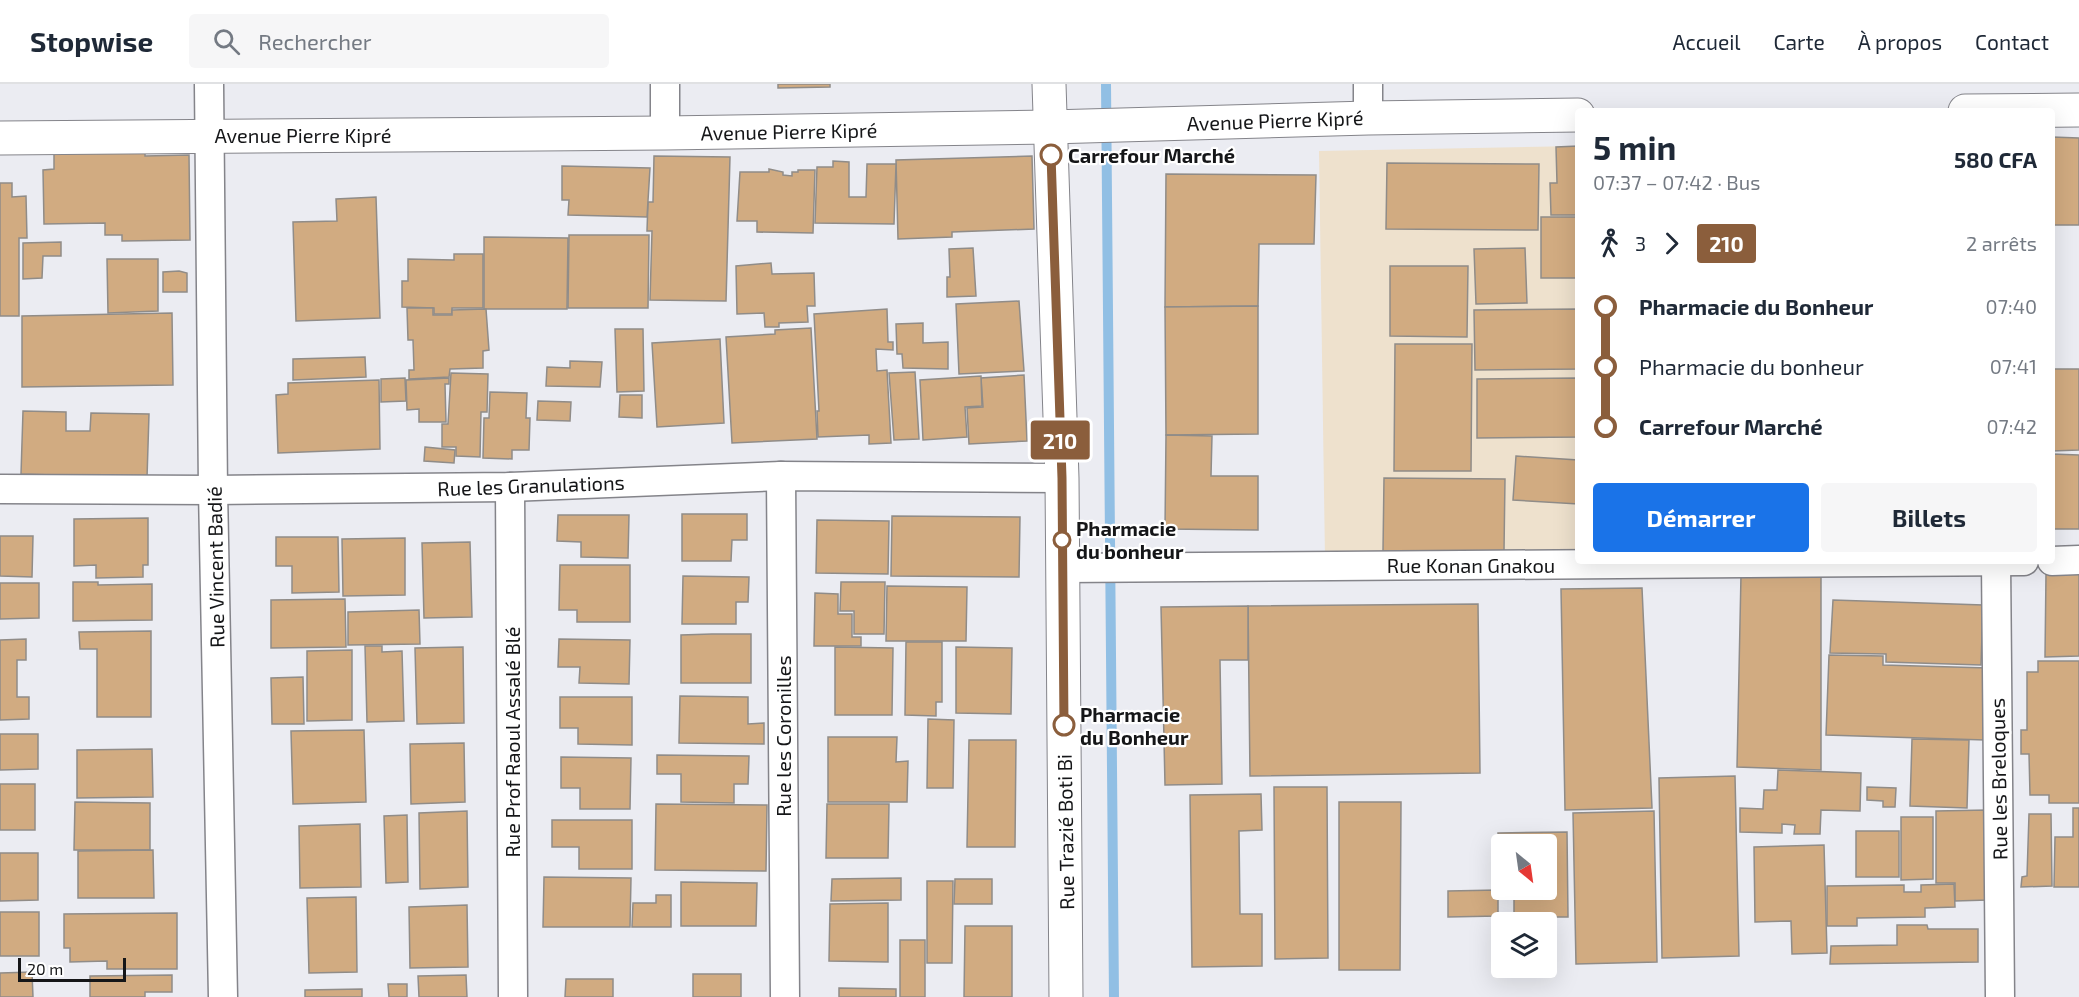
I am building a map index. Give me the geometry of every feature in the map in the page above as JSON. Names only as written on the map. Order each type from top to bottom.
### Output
[{"type":"street","name":"Rue Vincent Badié","points":[[209,84],[213,490],[223,997]]},
{"type":"street","points":[[665,84],[665,132]]},
{"type":"street","name":"Rue Trazié Boti Bi","points":[[1049,84],[1062,478],[1066,997]]},
{"type":"street","points":[[1368,84],[1368,118]]},
{"type":"street","points":[[2055,110],[2079,110]]},
{"type":"street","name":"Avenue Pierre Kipré","points":[[0,138],[1050,127],[1575,115]]},
{"type":"street","name":"Rue les Granulations","points":[[0,489],[510,488],[781,476],[1062,478]]},
{"type":"street","name":"Rue les Coronilles","points":[[781,476],[785,997]]},
{"type":"street","name":"Rue Prof Raoul Assalé Blé","points":[[510,488],[513,997]]},
{"type":"street","points":[[2055,561],[2079,560]]},
{"type":"street","name":"Rue Konan Gnakou","points":[[1062,568],[1596,564]]},
{"type":"street","name":"Rue les Breloques","points":[[1996,564],[2000,997]]},
{"type":"shaded area","points":[[1575,146],[1575,555],[1325,560],[1319,151]]},
{"type":"building","points":[[778,84],[830,84],[830,87],[778,88]]},
{"type":"building","points":[[2055,137],[2079,138],[2079,225],[2055,225]]},
{"type":"building","points":[[1575,146],[1575,215],[1551,215],[1550,183],[1557,183],[1556,147]]},
{"type":"building","points":[[145,151],[145,156],[189,155],[190,240],[122,241],[122,235],[105,235],[105,223],[44,224],[43,170],[54,169],[54,154]]},
{"type":"building","points":[[654,156],[730,157],[726,301],[650,300],[652,231],[647,231],[648,202],[653,202]]},
{"type":"building","points":[[1032,156],[1034,229],[952,232],[952,237],[898,239],[896,160]]},
{"type":"building","points":[[833,161],[849,162],[849,197],[866,197],[867,164],[896,164],[894,224],[815,223],[817,167],[833,167]]},
{"type":"building","points":[[1387,163],[1539,164],[1538,230],[1386,229]]},
{"type":"building","points":[[562,166],[650,168],[647,217],[568,215],[569,200],[562,200]]},
{"type":"building","points":[[769,169],[792,176],[792,172],[798,172],[798,170],[815,170],[813,233],[757,232],[757,221],[737,221],[740,172],[769,172]]},
{"type":"building","points":[[1166,174],[1316,175],[1314,244],[1259,244],[1258,306],[1165,307]]},
{"type":"building","points":[[0,183],[12,183],[12,197],[26,196],[27,238],[19,238],[19,316],[0,316]]},
{"type":"building","points":[[376,197],[380,318],[296,321],[293,222],[337,221],[336,199]]},
{"type":"building","points":[[1541,217],[1575,217],[1575,278],[1541,278]]},
{"type":"building","points":[[569,235],[649,235],[648,308],[568,308]]},
{"type":"building","points":[[484,237],[568,238],[567,309],[484,309]]},
{"type":"building","points":[[61,242],[61,256],[43,256],[42,278],[23,279],[23,243]]},
{"type":"building","points":[[973,248],[976,296],[947,297],[947,277],[950,277],[949,249]]},
{"type":"building","points":[[1525,248],[1527,303],[1476,304],[1474,249]]},
{"type":"building","points":[[454,254],[483,254],[483,308],[452,308],[452,314],[434,314],[434,308],[402,307],[402,281],[408,281],[408,259],[454,260]]},
{"type":"building","points":[[107,259],[158,259],[158,311],[108,313]]},
{"type":"building","points":[[771,263],[772,274],[814,273],[815,306],[807,306],[808,322],[779,323],[779,327],[765,327],[764,313],[737,314],[736,266]]},
{"type":"building","points":[[1390,266],[1468,266],[1467,337],[1390,336]]},
{"type":"building","points":[[163,272],[187,273],[187,292],[163,292]]},
{"type":"building","points":[[1019,301],[1024,371],[959,374],[956,304]]},
{"type":"building","points":[[1258,306],[1258,434],[1166,435],[1165,307]]},
{"type":"building","points":[[407,308],[433,308],[433,315],[452,315],[452,310],[486,309],[489,350],[483,351],[483,368],[450,369],[449,377],[409,379],[409,370],[414,370],[413,340],[408,340]]},
{"type":"building","points":[[887,309],[888,342],[893,342],[893,350],[876,349],[877,371],[887,370],[891,443],[869,444],[869,435],[818,437],[817,411],[819,411],[814,314]]},
{"type":"building","points":[[1575,309],[1575,369],[1475,370],[1474,310]]},
{"type":"building","points":[[172,313],[173,385],[22,387],[22,316]]},
{"type":"building","points":[[923,323],[923,343],[948,342],[948,369],[903,368],[902,354],[897,354],[896,324]]},
{"type":"building","points":[[811,328],[817,439],[732,443],[726,337],[775,334],[775,330]]},
{"type":"building","points":[[615,329],[643,329],[644,391],[617,392]]},
{"type":"building","points":[[720,339],[724,423],[657,427],[652,343]]},
{"type":"building","points":[[1395,344],[1472,344],[1471,471],[1394,471]]},
{"type":"building","points":[[365,357],[366,377],[293,380],[293,359]]},
{"type":"building","points":[[570,361],[602,362],[600,387],[546,386],[547,367],[570,368]]},
{"type":"building","points":[[2055,369],[2079,369],[2079,450],[2055,451]]},
{"type":"building","points":[[915,372],[919,439],[894,440],[889,373]]},
{"type":"building","points":[[451,373],[488,374],[487,412],[481,412],[480,457],[456,456],[456,447],[442,447],[442,424],[448,424]]},
{"type":"building","points":[[1024,375],[1027,441],[969,444],[967,408],[983,407],[981,378]]},
{"type":"building","points":[[981,376],[982,406],[965,407],[967,437],[923,440],[920,380]]},
{"type":"building","points":[[405,378],[406,401],[381,402],[381,379]]},
{"type":"building","points":[[449,378],[449,384],[445,384],[446,422],[419,422],[419,409],[407,410],[406,380]]},
{"type":"building","points":[[1575,378],[1575,437],[1477,438],[1477,379]]},
{"type":"building","points":[[379,380],[380,449],[278,453],[276,395],[288,394],[288,383]]},
{"type":"building","points":[[490,392],[527,393],[526,418],[530,418],[529,450],[512,450],[512,459],[483,458],[484,418],[489,418]]},
{"type":"building","points":[[620,395],[642,395],[642,418],[619,417]]},
{"type":"building","points":[[538,401],[571,402],[570,421],[537,420]]},
{"type":"building","points":[[23,411],[66,412],[66,431],[90,431],[91,413],[149,414],[147,478],[21,474]]},
{"type":"building","points":[[1166,435],[1212,436],[1211,476],[1258,476],[1258,530],[1165,529]]},
{"type":"building","points":[[425,447],[455,450],[454,463],[424,461]]},
{"type":"building","points":[[2055,454],[2079,455],[2079,529],[2055,529]]},
{"type":"building","points":[[1516,456],[1575,460],[1575,504],[1513,500]]},
{"type":"building","points":[[1384,478],[1505,479],[1504,551],[1383,551]]},
{"type":"building","points":[[682,514],[747,514],[747,540],[732,540],[731,561],[682,561]]},
{"type":"building","points":[[558,515],[629,515],[628,558],[581,557],[581,542],[557,541]]},
{"type":"building","points":[[892,516],[1020,517],[1019,577],[891,576]]},
{"type":"building","points":[[148,518],[148,565],[143,565],[143,577],[96,578],[96,565],[74,566],[74,519]]},
{"type":"building","points":[[817,520],[889,521],[888,574],[816,573]]},
{"type":"building","points":[[0,536],[33,536],[32,577],[0,576]]},
{"type":"building","points":[[276,537],[338,537],[339,592],[292,593],[292,566],[276,566]]},
{"type":"building","points":[[405,538],[405,595],[343,596],[342,539]]},
{"type":"building","points":[[470,542],[472,617],[424,618],[422,543]]},
{"type":"building","points":[[560,565],[630,565],[630,622],[577,622],[577,610],[559,610]]},
{"type":"building","points":[[2046,574],[2079,574],[2079,656],[2045,657]]},
{"type":"building","points":[[1741,575],[1821,575],[1821,770],[1737,767]]},
{"type":"building","points":[[683,576],[749,577],[748,602],[736,602],[736,624],[682,624]]},
{"type":"building","points":[[73,582],[98,582],[98,585],[152,584],[152,620],[73,621]]},
{"type":"building","points":[[841,582],[885,582],[884,634],[854,634],[854,611],[840,611]]},
{"type":"building","points":[[0,583],[39,583],[39,618],[0,619]]},
{"type":"building","points":[[887,586],[967,587],[966,641],[886,641]]},
{"type":"building","points":[[1642,588],[1652,808],[1565,810],[1561,589]]},
{"type":"building","points":[[815,593],[838,594],[838,614],[852,614],[852,637],[861,637],[861,646],[814,646]]},
{"type":"building","points":[[345,599],[346,647],[271,648],[271,600]]},
{"type":"building","points":[[1833,600],[1983,605],[1981,665],[1886,662],[1886,654],[1830,653]]},
{"type":"building","points":[[1478,604],[1480,773],[1250,776],[1248,606]]},
{"type":"building","points":[[1248,606],[1248,660],[1220,660],[1222,784],[1165,785],[1161,607]]},
{"type":"building","points":[[419,610],[420,644],[348,645],[348,612]]},
{"type":"building","points":[[151,631],[151,717],[97,717],[97,649],[80,649],[79,632]]},
{"type":"building","points":[[751,634],[751,683],[681,683],[681,635]]},
{"type":"building","points":[[26,639],[26,660],[17,660],[17,697],[29,697],[29,719],[0,720],[0,640]]},
{"type":"building","points":[[559,639],[630,640],[629,684],[579,683],[580,667],[558,667]]},
{"type":"building","points":[[906,642],[942,642],[942,702],[936,702],[936,716],[905,715]]},
{"type":"building","points":[[365,646],[382,646],[382,652],[402,651],[404,721],[367,722]]},
{"type":"building","points":[[463,647],[464,723],[417,724],[415,648]]},
{"type":"building","points":[[835,647],[893,648],[892,715],[835,715]]},
{"type":"building","points":[[956,647],[1012,648],[1011,714],[956,713]]},
{"type":"building","points":[[352,650],[352,720],[307,721],[307,651]]},
{"type":"building","points":[[1829,655],[1883,656],[1883,665],[1988,668],[1985,740],[1826,735]]},
{"type":"building","points":[[2038,661],[2079,661],[2079,803],[2049,803],[2049,795],[2030,795],[2029,754],[2021,754],[2021,730],[2027,730],[2027,672],[2038,672]]},
{"type":"building","points":[[303,677],[304,724],[272,724],[271,678]]},
{"type":"building","points":[[680,696],[748,697],[748,724],[764,723],[764,744],[679,743]]},
{"type":"building","points":[[560,697],[632,697],[632,745],[578,744],[578,728],[560,728]]},
{"type":"building","points":[[928,719],[954,720],[953,788],[927,788]]},
{"type":"building","points":[[364,730],[366,802],[293,804],[291,731]]},
{"type":"building","points":[[0,734],[38,734],[38,769],[0,770]]},
{"type":"building","points":[[828,737],[897,737],[896,762],[908,761],[907,802],[828,802]]},
{"type":"building","points":[[1912,739],[1969,740],[1967,808],[1910,806]]},
{"type":"building","points":[[969,740],[1016,740],[1015,847],[967,847]]},
{"type":"building","points":[[464,743],[465,802],[411,804],[410,744]]},
{"type":"building","points":[[152,749],[153,797],[77,798],[77,750]]},
{"type":"building","points":[[657,755],[749,756],[748,784],[734,784],[734,803],[681,802],[681,774],[657,774]]},
{"type":"building","points":[[561,757],[631,758],[630,809],[580,809],[580,788],[561,788]]},
{"type":"building","points":[[1778,770],[1861,773],[1860,811],[1821,810],[1820,834],[1794,834],[1795,825],[1782,824],[1782,833],[1740,832],[1740,808],[1763,809],[1764,790],[1777,790]]},
{"type":"building","points":[[1735,776],[1739,956],[1662,958],[1659,778]]},
{"type":"building","points":[[0,784],[35,784],[35,830],[0,830]]},
{"type":"building","points":[[1274,787],[1327,787],[1328,958],[1275,959]]},
{"type":"building","points":[[1867,787],[1896,788],[1895,807],[1883,807],[1883,801],[1867,800]]},
{"type":"building","points":[[1261,794],[1262,830],[1239,831],[1240,914],[1262,914],[1262,966],[1192,967],[1190,795]]},
{"type":"building","points":[[75,802],[150,803],[150,850],[74,850]]},
{"type":"building","points":[[1339,802],[1401,802],[1400,970],[1339,970]]},
{"type":"building","points":[[656,804],[767,805],[766,871],[655,870]]},
{"type":"building","points":[[827,804],[889,804],[888,858],[826,858]]},
{"type":"building","points":[[2073,808],[2079,808],[2079,887],[2054,887],[2055,837],[2073,837]]},
{"type":"building","points":[[1987,810],[1988,900],[1955,901],[1955,883],[1936,883],[1936,811]]},
{"type":"building","points":[[467,811],[468,887],[420,889],[419,813]]},
{"type":"building","points":[[1654,811],[1657,962],[1576,964],[1573,813]]},
{"type":"building","points":[[2029,814],[2051,814],[2052,886],[2021,887],[2022,877],[2027,876]]},
{"type":"building","points":[[407,815],[408,882],[386,883],[384,816]]},
{"type":"building","points":[[1901,817],[1933,817],[1933,879],[1901,880]]},
{"type":"building","points":[[552,820],[632,820],[632,869],[579,869],[579,847],[552,847]]},
{"type":"building","points":[[360,824],[361,887],[300,888],[299,826]]},
{"type":"building","points":[[1856,831],[1899,831],[1899,877],[1856,877]]},
{"type":"building","points":[[1567,832],[1568,917],[1557,917],[1557,912],[1514,912],[1514,900],[1557,900],[1557,834],[1498,834]]},
{"type":"building","points":[[1824,845],[1827,953],[1792,954],[1791,921],[1755,922],[1754,847]]},
{"type":"building","points":[[153,850],[154,898],[78,898],[78,851]]},
{"type":"building","points":[[0,853],[38,853],[38,900],[0,901]]},
{"type":"building","points":[[544,877],[631,878],[630,927],[543,927]]},
{"type":"building","points":[[901,878],[901,900],[831,901],[832,879]]},
{"type":"building","points":[[955,879],[992,879],[992,904],[954,904]]},
{"type":"building","points":[[927,881],[953,881],[952,963],[927,963]]},
{"type":"building","points":[[681,882],[757,883],[756,926],[681,926]]},
{"type":"building","points":[[1954,884],[1955,907],[1925,908],[1925,917],[1857,918],[1857,926],[1827,926],[1827,886],[1904,885],[1904,892],[1921,892],[1921,885]]},
{"type":"building","points":[[1491,890],[1491,900],[1498,900],[1498,912],[1491,912],[1491,916],[1448,917],[1448,891]]},
{"type":"building","points":[[656,895],[671,895],[671,927],[632,927],[633,903],[656,903]]},
{"type":"building","points":[[356,897],[357,972],[309,973],[307,898]]},
{"type":"building","points":[[888,903],[888,962],[829,961],[830,904]]},
{"type":"building","points":[[467,905],[468,967],[410,968],[409,907]]},
{"type":"building","points":[[0,912],[39,912],[39,956],[0,956]]},
{"type":"building","points":[[177,913],[177,969],[107,969],[107,961],[70,962],[70,948],[64,948],[64,914]]},
{"type":"building","points":[[1897,925],[1927,925],[1928,929],[1978,929],[1978,962],[1830,964],[1831,946],[1897,945]]},
{"type":"building","points":[[965,926],[1012,926],[1012,997],[964,997]]},
{"type":"building","points":[[900,940],[925,940],[925,997],[900,997]]},
{"type":"building","points":[[32,972],[33,997],[0,997],[0,973]]},
{"type":"building","points":[[693,974],[741,974],[741,997],[693,997]]},
{"type":"building","points":[[172,975],[172,992],[145,992],[145,997],[90,997],[90,976]]},
{"type":"building","points":[[466,975],[467,997],[419,997],[418,976]]},
{"type":"building","points":[[566,979],[613,979],[613,997],[565,997]]},
{"type":"building","points":[[388,984],[407,984],[407,997],[389,997]]},
{"type":"building","points":[[839,988],[896,989],[896,997],[839,997]]},
{"type":"building","points":[[362,989],[362,997],[305,997],[305,990]]},
{"type":"waterway","points":[[1106,84],[1114,997]]},
{"type":"bus line","name":"210","points":[[1051,155],[1062,478],[1064,725]]},
{"type":"place","name":"Carrefour Marché","points":[[1051,155]]},
{"type":"place","name":"Pharmacie du bonheur","points":[[1062,540]]},
{"type":"place","name":"Pharmacie du Bonheur","points":[[1064,725]]}]
